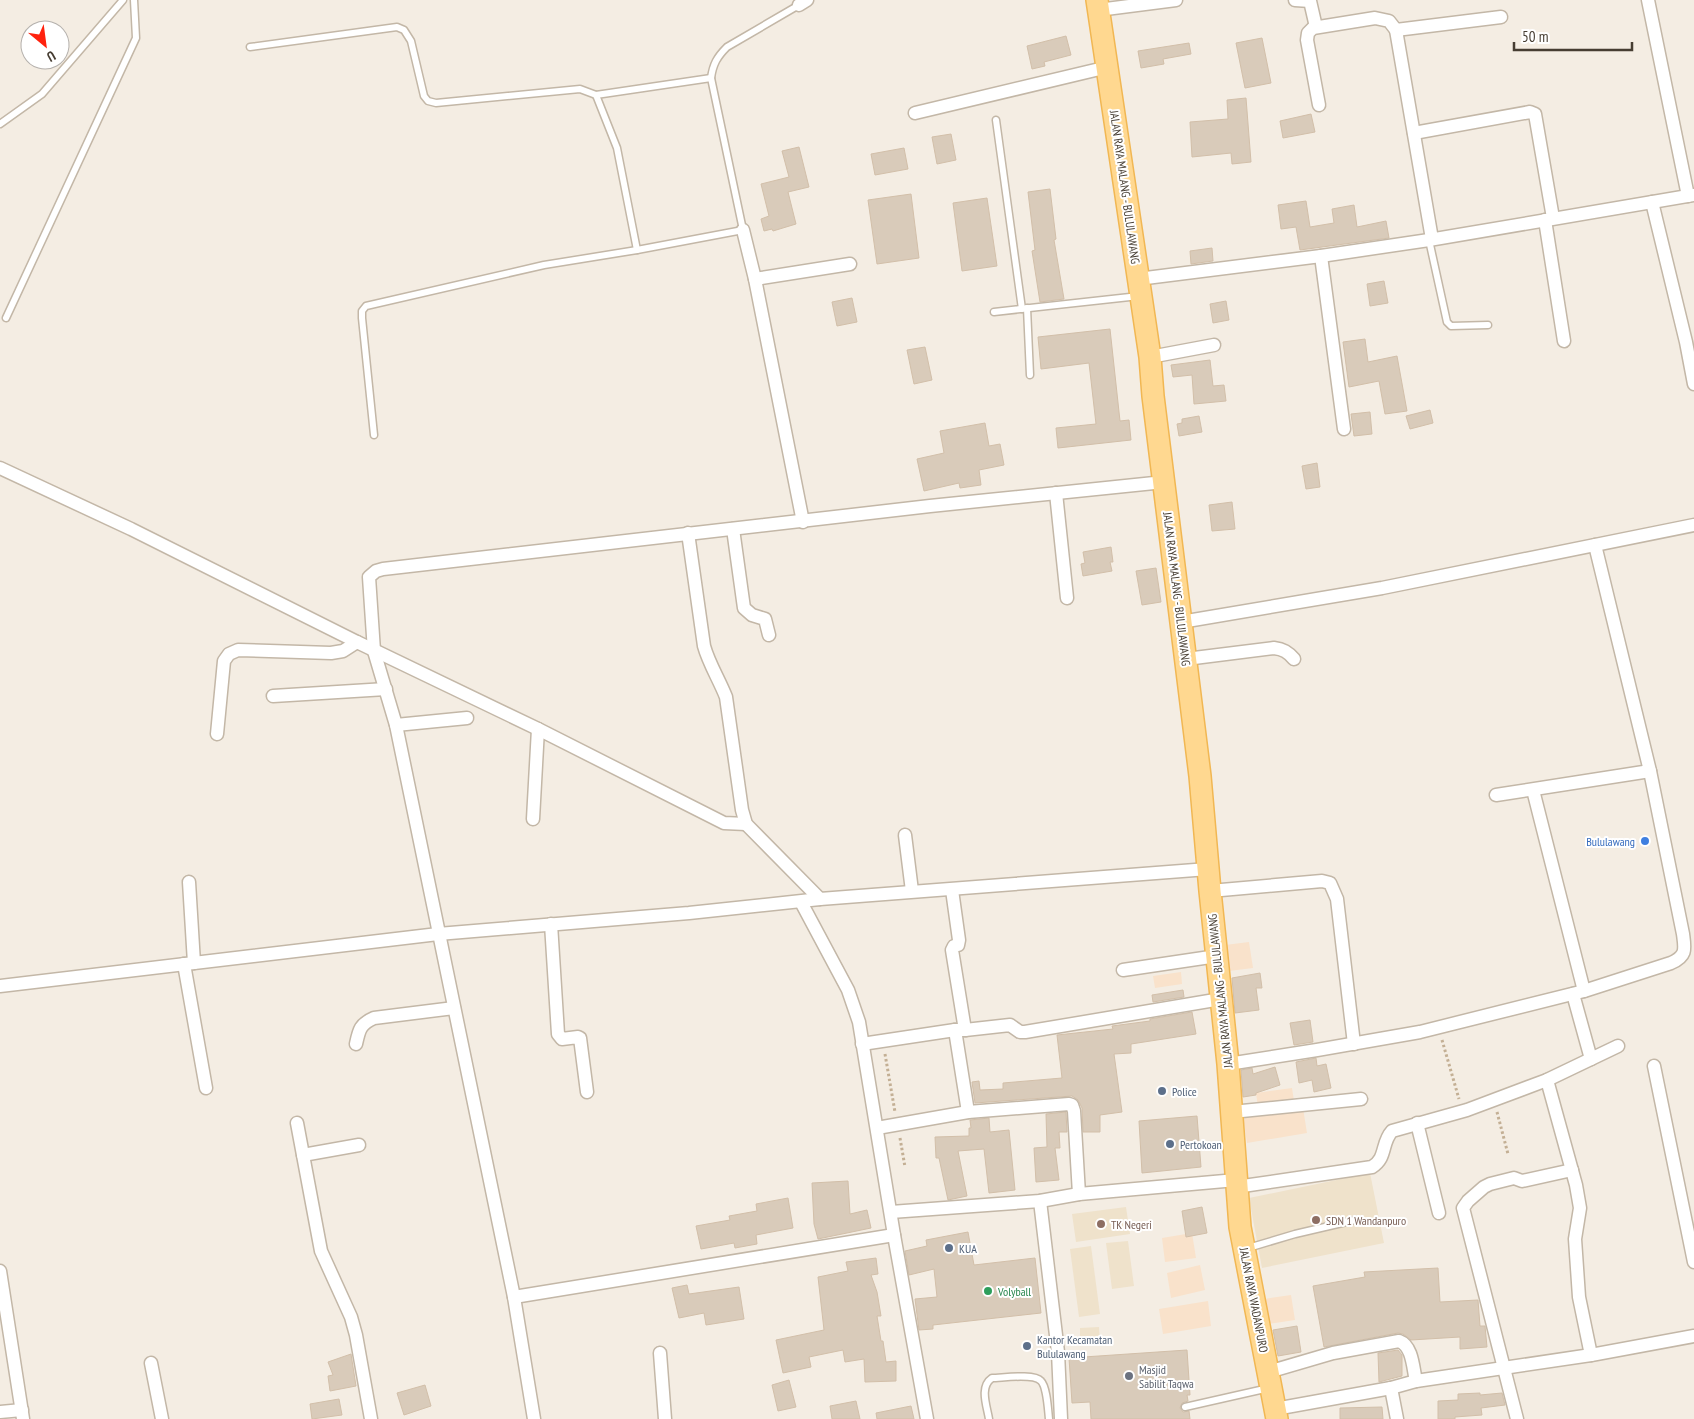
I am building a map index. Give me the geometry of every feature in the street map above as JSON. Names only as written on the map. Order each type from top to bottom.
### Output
[{"type":"main road","name":"JALAN RAYA MALANG - BULULAWANG","points":[[1097,5],[1108,67],[1150,357],[1153,396],[1200,776],[1228,1064],[1236,1184]]},
{"type":"main road","name":"JALAN RAYA WADANPURO","points":[[1236,1184],[1244,1249],[1276,1414]]},
{"type":"street","points":[[1097,5],[1176,0]]},
{"type":"street","points":[[1295,0],[1310,1],[1316,27]]},
{"type":"street","points":[[1139,288],[1321,256],[1691,196],[1648,0]]},
{"type":"street","points":[[1396,30],[1501,17]]},
{"type":"street","points":[[1319,105],[1307,40],[1308,33],[1316,27],[1375,18],[1389,21],[1396,30],[1431,239]]},
{"type":"street","points":[[915,113],[1108,67]]},
{"type":"street","points":[[1414,133],[1530,112],[1535,114],[1564,342]]},
{"type":"street","points":[[1652,202],[1684,333],[1694,384]]},
{"type":"street","points":[[743,230],[755,279],[803,522]]},
{"type":"street","points":[[1321,256],[1344,429]]},
{"type":"street","points":[[755,279],[850,264]]},
{"type":"street","points":[[1150,357],[1214,345]]},
{"type":"street","points":[[0,468],[131,529],[374,651],[538,729],[724,823],[746,824]]},
{"type":"street","points":[[534,1419],[514,1297],[396,725],[374,651],[369,577],[376,571],[383,569],[930,506],[1164,482]]},
{"type":"street","points":[[1056,493],[1067,598]]},
{"type":"street","points":[[1181,622],[1382,588],[1694,525]]},
{"type":"street","points":[[733,529],[744,608],[752,614],[765,619],[769,635]]},
{"type":"street","points":[[688,533],[704,646],[707,659],[726,697],[742,810],[746,824],[820,899]]},
{"type":"street","points":[[1228,1064],[1354,1044],[1439,1027],[1578,992],[1671,963],[1689,954],[1684,949],[1683,934],[1650,771],[1595,545]]},
{"type":"street","points":[[217,734],[224,661],[229,654],[238,650],[331,653],[343,651],[358,642]]},
{"type":"street","points":[[1186,659],[1274,648],[1281,649],[1294,659]]},
{"type":"street","points":[[272,696],[386,689]]},
{"type":"street","points":[[396,725],[467,718]]},
{"type":"street","points":[[533,819],[538,729]]},
{"type":"street","points":[[1496,795],[1650,771]]},
{"type":"street","points":[[1533,790],[1591,1059]]},
{"type":"street","points":[[905,835],[912,892]]},
{"type":"street","points":[[0,986],[438,934],[820,899],[1208,869]]},
{"type":"street","points":[[1210,891],[1322,881],[1330,883],[1336,899],[1354,1044]]},
{"type":"street","points":[[189,882],[189,964],[206,1088]]},
{"type":"street","points":[[952,890],[959,940],[958,945],[954,946],[952,950],[968,1112]]},
{"type":"street","points":[[802,902],[848,990],[859,1022],[927,1419]]},
{"type":"street","points":[[551,924],[558,1034],[562,1039],[580,1038],[587,1092]]},
{"type":"street","points":[[1123,970],[1217,956]]},
{"type":"street","points":[[862,1044],[1010,1025],[1020,1032],[1025,1032],[1221,999]]},
{"type":"street","points":[[356,1044],[359,1028],[364,1022],[374,1018],[454,1008]]},
{"type":"street","points":[[891,1212],[1040,1201],[1079,1194],[1236,1184],[1372,1167],[1382,1159],[1387,1137],[1392,1131],[1463,1111],[1494,1100],[1547,1080],[1618,1046]]},
{"type":"street","points":[[1654,1066],[1694,1262]]},
{"type":"street","points":[[1547,1080],[1572,1170],[1580,1208],[1575,1239],[1579,1297],[1591,1355]]},
{"type":"street","points":[[1232,1112],[1361,1099]]},
{"type":"street","points":[[877,1128],[968,1112],[1072,1105],[1074,1111],[1079,1194]]},
{"type":"street","points":[[296,1123],[321,1251],[351,1317],[356,1335],[370,1419]]},
{"type":"street","points":[[1418,1123],[1440,1213]]},
{"type":"street","points":[[303,1155],[359,1144]]},
{"type":"street","points":[[1517,1419],[1463,1208],[1484,1186],[1514,1178],[1522,1181],[1572,1170]]},
{"type":"street","points":[[1040,1201],[1058,1352],[1061,1419]]},
{"type":"street","points":[[514,1297],[894,1235]]},
{"type":"street","points":[[0,1271],[23,1414],[0,1412]]},
{"type":"street","points":[[1276,1414],[1416,1381],[1591,1355],[1694,1336]]},
{"type":"street","points":[[1269,1380],[1333,1353],[1400,1342],[1405,1344],[1408,1349],[1416,1381]]},
{"type":"street","points":[[660,1353],[666,1419]]},
{"type":"street","points":[[151,1363],[162,1419]]},
{"type":"street","points":[[1391,1388],[1397,1419]]},
{"type":"lane","points":[[0,124],[42,94],[123,0]]},
{"type":"lane","points":[[6,318],[136,38],[134,0]]},
{"type":"lane","points":[[374,435],[362,318],[362,311],[366,306],[544,265],[743,230],[711,78],[713,65],[718,56],[728,47],[803,2]]},
{"type":"lane","points":[[250,47],[397,28],[404,30],[411,41],[424,96],[428,101],[436,103],[580,89],[596,95],[711,78]]},
{"type":"lane","points":[[596,95],[617,148],[637,250]]},
{"type":"lane","points":[[996,120],[1024,308],[1030,375]]},
{"type":"lane","points":[[1431,239],[1448,322],[1451,326],[1488,324]]},
{"type":"lane","points":[[994,312],[1139,288]]},
{"type":"lane","points":[[1244,1249],[1355,1220]]},
{"type":"lane","points":[[989,1419],[984,1389],[986,1382],[992,1378],[1034,1377],[1041,1380],[1044,1386],[1049,1419]]},
{"type":"lane","points":[[1184,1407],[1269,1380]]},
{"type":"path","points":[[1439,1027],[1463,1111]]},
{"type":"path","points":[[883,1041],[905,1167]]},
{"type":"path","points":[[1494,1100],[1508,1154]]},
{"type":"shaded area","points":[[1249,942],[1253,968],[1229,971],[1225,945]]},
{"type":"shaded area","points":[[1181,972],[1182,984],[1155,988],[1153,976]]},
{"type":"shaded area","points":[[1292,1088],[1294,1101],[1258,1107],[1256,1093]]},
{"type":"shaded area","name":"Pertokoan","points":[[1303,1108],[1307,1133],[1247,1143],[1243,1117]]},
{"type":"shaded area","name":"SDN 1 Wandanpuro","points":[[1370,1173],[1384,1243],[1262,1268],[1249,1198]]},
{"type":"shaded area","name":"TK Negeri","points":[[1126,1207],[1130,1234],[1076,1242],[1072,1214]]},
{"type":"shaded area","points":[[1192,1233],[1196,1258],[1165,1262],[1162,1238]]},
{"type":"shaded area","name":"TK Negeri","points":[[1128,1241],[1134,1286],[1112,1289],[1106,1243]]},
{"type":"shaded area","name":"TK Negeri","points":[[1091,1246],[1100,1314],[1079,1317],[1070,1249]]},
{"type":"shaded area","points":[[1200,1265],[1205,1290],[1171,1298],[1167,1273]]},
{"type":"shaded area","points":[[1291,1295],[1295,1320],[1268,1324],[1264,1299]]},
{"type":"shaded area","points":[[1208,1301],[1211,1326],[1163,1334],[1159,1309]]},
{"type":"shaded area","points":[[1099,1327],[1100,1344],[1080,1345],[1080,1328]]},
{"type":"building","points":[[1066,36],[1071,55],[1044,62],[1045,66],[1032,69],[1027,46]]},
{"type":"building","points":[[1262,38],[1271,83],[1245,88],[1236,43]]},
{"type":"building","points":[[1189,43],[1191,54],[1163,59],[1164,64],[1141,68],[1138,51]]},
{"type":"building","points":[[1246,98],[1251,162],[1232,164],[1231,153],[1192,157],[1190,122],[1228,119],[1227,100]]},
{"type":"building","points":[[1311,114],[1315,132],[1283,138],[1280,121]]},
{"type":"building","points":[[951,134],[956,160],[937,164],[932,137]]},
{"type":"building","points":[[799,147],[809,187],[788,192],[796,224],[773,231],[772,229],[764,231],[761,219],[769,216],[761,184],[789,177],[782,151]]},
{"type":"building","points":[[904,148],[908,169],[875,175],[871,154]]},
{"type":"building","points":[[1050,189],[1056,239],[1054,240],[1064,299],[1040,302],[1032,251],[1035,250],[1028,192]]},
{"type":"building","points":[[911,194],[919,258],[877,264],[868,200]]},
{"type":"building","points":[[987,198],[997,266],[962,271],[953,203]]},
{"type":"building","points":[[1306,201],[1310,227],[1334,223],[1332,209],[1354,205],[1357,227],[1386,221],[1389,238],[1300,250],[1296,227],[1281,229],[1278,205]]},
{"type":"building","points":[[1212,248],[1213,261],[1191,264],[1190,251]]},
{"type":"building","points":[[1384,281],[1388,303],[1370,306],[1367,284]]},
{"type":"building","points":[[852,298],[857,322],[837,326],[832,302]]},
{"type":"building","points":[[1226,301],[1229,320],[1213,323],[1210,304]]},
{"type":"building","points":[[1110,329],[1120,421],[1129,420],[1131,440],[1058,448],[1056,428],[1096,424],[1089,363],[1041,369],[1038,337]]},
{"type":"building","points":[[1365,339],[1368,362],[1397,356],[1407,411],[1385,414],[1379,381],[1349,387],[1343,342]]},
{"type":"building","points":[[925,347],[932,380],[914,384],[907,350]]},
{"type":"building","points":[[1210,360],[1213,386],[1224,385],[1226,401],[1194,404],[1192,375],[1173,377],[1171,365]]},
{"type":"building","points":[[1430,410],[1433,423],[1410,429],[1406,416]]},
{"type":"building","points":[[1370,412],[1372,434],[1354,436],[1351,414]]},
{"type":"building","points":[[1199,416],[1202,432],[1179,436],[1177,424],[1182,423],[1182,419]]},
{"type":"building","points":[[985,423],[989,446],[1000,444],[1004,465],[979,470],[981,485],[960,488],[959,483],[924,491],[917,459],[944,453],[940,431]]},
{"type":"building","points":[[1317,463],[1320,487],[1306,489],[1302,466]]},
{"type":"building","points":[[1232,502],[1235,529],[1212,531],[1209,505]]},
{"type":"building","points":[[1111,547],[1113,562],[1110,562],[1112,571],[1083,576],[1081,564],[1085,563],[1083,552]]},
{"type":"building","points":[[1156,568],[1161,602],[1142,605],[1136,571]]},
{"type":"building","points":[[1260,973],[1262,988],[1256,988],[1259,1010],[1235,1013],[1232,978]]},
{"type":"building","points":[[1183,990],[1184,997],[1153,1002],[1152,995]]},
{"type":"building","points":[[1192,1012],[1196,1034],[1131,1044],[1131,1053],[1114,1054],[1122,1112],[1100,1115],[1100,1132],[1083,1132],[1082,1108],[1078,1100],[1072,1096],[975,1103],[972,1082],[979,1081],[980,1090],[1003,1089],[1003,1083],[1062,1078],[1057,1035],[1113,1029],[1112,1026],[1150,1021],[1150,1019]]},
{"type":"building","points":[[1310,1020],[1313,1042],[1294,1045],[1290,1023]]},
{"type":"building","points":[[1316,1058],[1317,1066],[1326,1064],[1331,1088],[1314,1092],[1312,1080],[1299,1083],[1296,1062]]},
{"type":"building","points":[[1275,1067],[1280,1085],[1256,1093],[1256,1095],[1243,1097],[1241,1070],[1252,1068],[1253,1074]]},
{"type":"building","points":[[1066,1112],[1067,1132],[1059,1132],[1060,1148],[1055,1148],[1059,1180],[1036,1182],[1034,1148],[1047,1147],[1046,1114]]},
{"type":"building","name":"Pertokoan","points":[[1197,1116],[1201,1167],[1142,1173],[1139,1121]]},
{"type":"building","points":[[989,1118],[990,1132],[1009,1130],[1015,1190],[989,1193],[984,1149],[958,1151],[967,1196],[948,1200],[939,1158],[936,1158],[935,1137],[969,1136],[970,1120]]},
{"type":"building","points":[[848,1181],[850,1214],[867,1210],[871,1228],[818,1239],[814,1224],[812,1183]]},
{"type":"building","points":[[788,1198],[793,1228],[756,1235],[757,1244],[735,1248],[734,1243],[701,1249],[696,1226],[730,1220],[729,1216],[757,1211],[756,1204]]},
{"type":"building","points":[[1202,1207],[1207,1233],[1186,1237],[1182,1211]]},
{"type":"building","name":"Volyball","points":[[968,1232],[974,1265],[1035,1258],[1041,1313],[933,1325],[933,1329],[919,1330],[915,1299],[937,1297],[934,1269],[909,1275],[905,1251],[927,1246],[926,1240]]},
{"type":"building","points":[[876,1258],[878,1274],[871,1275],[877,1292],[881,1316],[877,1316],[881,1341],[883,1341],[886,1362],[896,1361],[896,1381],[865,1382],[864,1359],[845,1362],[843,1350],[809,1357],[811,1367],[783,1373],[776,1340],[824,1330],[818,1277],[848,1271],[846,1262]]},
{"type":"building","points":[[1438,1268],[1440,1302],[1478,1300],[1480,1326],[1485,1326],[1487,1347],[1460,1349],[1460,1337],[1411,1340],[1398,1333],[1324,1347],[1313,1286],[1365,1277],[1364,1272]]},
{"type":"building","points":[[687,1285],[689,1294],[739,1287],[744,1319],[706,1325],[704,1313],[679,1318],[672,1288]]},
{"type":"building","points":[[1297,1326],[1301,1352],[1278,1356],[1273,1330]]},
{"type":"building","name":"Masjid Sabilit Taqwa","points":[[1187,1350],[1190,1395],[1187,1395],[1188,1401],[1182,1403],[1180,1408],[1183,1412],[1189,1411],[1190,1419],[1091,1419],[1090,1402],[1072,1403],[1069,1358]]},
{"type":"building","points":[[1398,1350],[1402,1355],[1402,1376],[1379,1382],[1378,1353]]},
{"type":"building","points":[[351,1354],[356,1386],[330,1391],[328,1376],[333,1375],[328,1362]]},
{"type":"building","points":[[789,1380],[796,1407],[778,1411],[772,1385]]},
{"type":"building","points":[[425,1385],[431,1406],[404,1415],[397,1393]]},
{"type":"building","points":[[1480,1393],[1480,1395],[1502,1393],[1505,1405],[1481,1408],[1482,1415],[1455,1417],[1455,1419],[1438,1419],[1438,1401],[1458,1400],[1458,1394]]},
{"type":"building","points":[[339,1399],[342,1415],[312,1419],[310,1404]]},
{"type":"building","points":[[856,1401],[860,1419],[832,1419],[830,1406]]},
{"type":"building","points":[[911,1406],[914,1419],[877,1419],[876,1413]]},
{"type":"building","points":[[1382,1407],[1383,1419],[1340,1419],[1340,1408]]},
{"type":"place","name":"Bululawang","points":[[1645,841]]},
{"type":"place","name":"Police","points":[[1162,1091]]},
{"type":"place","name":"Pertokoan","points":[[1170,1144]]},
{"type":"place","name":"SDN 1 Wandanpuro","points":[[1316,1220]]},
{"type":"place","name":"TK Negeri","points":[[1101,1224]]},
{"type":"place","name":"KUA","points":[[949,1248]]},
{"type":"place","name":"Volyball","points":[[988,1291]]},
{"type":"place","name":"Kantor Kecamatan Bululawang","points":[[1027,1346]]},
{"type":"place","name":"Masjid Sabilit Taqwa","points":[[1129,1376]]}]
